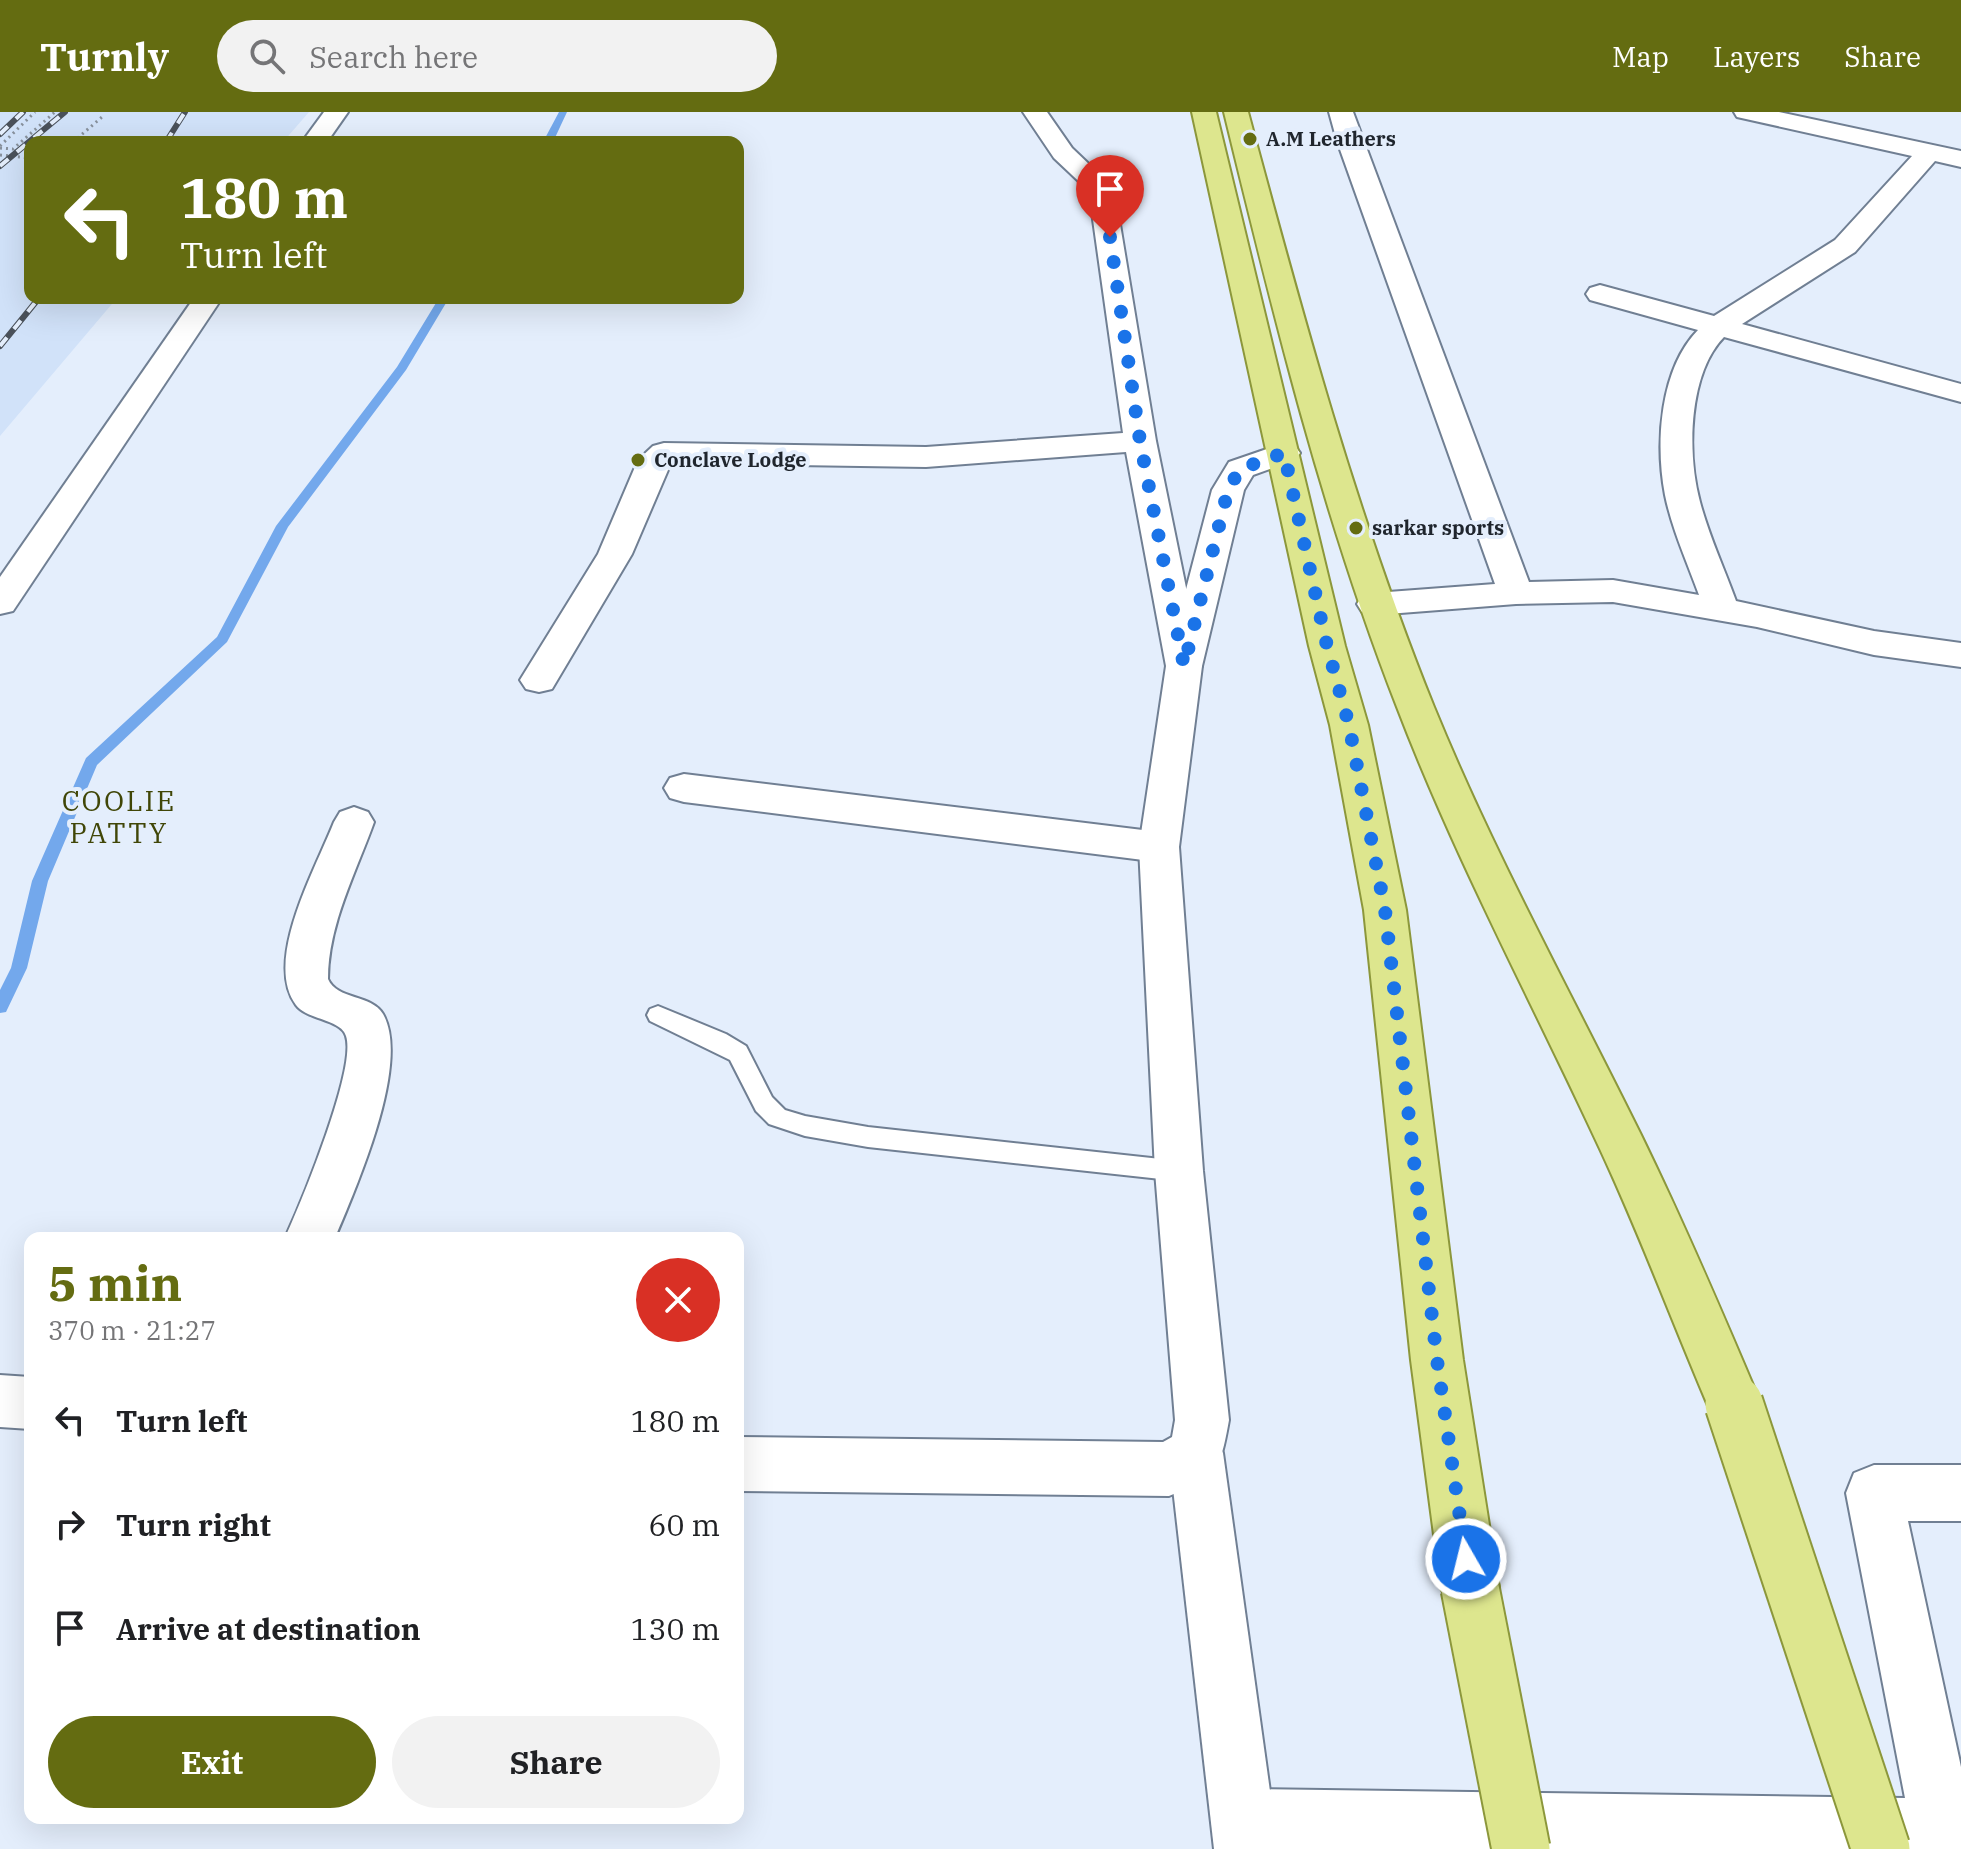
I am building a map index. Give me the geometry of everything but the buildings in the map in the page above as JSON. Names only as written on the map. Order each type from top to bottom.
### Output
[{"type":"main road","points":[[1204,112],[1327,646],[1349,725],[1385,910],[1437,1360],[1470,1588],[1521,1849]]},
{"type":"main road","points":[[1236,112],[1305,371],[1375,604],[1460,813],[1662,1229],[1734,1404],[1881,1849]]},
{"type":"street","points":[[318,136],[336,112]]},
{"type":"street","points":[[1035,112],[1063,153],[1101,188],[1109,224],[1140,441],[1184,666]]},
{"type":"street","points":[[1341,112],[1516,593]]},
{"type":"street","points":[[1746,112],[1961,159]]},
{"type":"street","points":[[1722,610],[1681,494],[1678,436],[1680,385],[1701,341],[1717,327],[1845,246],[1929,152]]},
{"type":"street","points":[[1600,294],[1961,393]]},
{"type":"street","points":[[0,603],[204,304]]},
{"type":"street","points":[[539,680],[615,554],[654,460],[664,453],[926,457],[1140,441]]},
{"type":"street","points":[[1284,453],[1240,469],[1228,490],[1184,666],[1159,847],[1179,1171],[1202,1420],[1196,1453],[1245,1835],[1943,1830],[1874,1493],[1961,1493]]},
{"type":"street","points":[[1375,604],[1516,593],[1613,591],[1722,610],[1874,643],[1961,655]]},
{"type":"street","points":[[684,788],[1159,847]]},
{"type":"street","points":[[313,1232],[335,1182],[368,1069],[371,1036],[367,1025],[354,1014],[321,1003],[311,994],[305,978],[310,944],[354,822]]},
{"type":"street","points":[[0,1401],[24,1403]]},
{"type":"street","points":[[744,1464],[1169,1469],[1196,1453]]},
{"type":"lane","points":[[658,1015],[738,1053],[764,1104],[777,1117],[805,1126],[868,1137],[1179,1171]]},
{"type":"path","points":[[1,150],[35,112]]},
{"type":"path","points":[[28,136],[55,112]]},
{"type":"path","points":[[80,136],[102,117]]},
{"type":"path","points":[[1,150],[13,149],[24,139]]},
{"type":"path","points":[[1,150],[24,156]]},
{"type":"shaded area","points":[[0,112],[309,112],[288,136],[24,136],[24,304],[112,304],[0,436]]},
{"type":"waterway","points":[[551,136],[563,112]]},
{"type":"waterway","points":[[0,1007],[19,968],[40,881],[91,762],[222,639],[282,526],[402,368],[440,304]]},
{"type":"railway","points":[[0,134],[23,112]]},
{"type":"railway","points":[[36,136],[65,112]]},
{"type":"railway","points":[[170,136],[185,112]]},
{"type":"railway","points":[[0,166],[24,146]]},
{"type":"railway","points":[[0,346],[34,304]]},
{"type":"place","name":"A.M Leathers","points":[[1250,139]]},
{"type":"place","name":"Conclave Lodge","points":[[638,460]]},
{"type":"place","name":"sarkar sports","points":[[1356,528]]},
{"type":"district","name":"COOLIE PATTY","points":[[119,817]]},
{"type":"route","points":[[1110,237],[1140,441],[1184,666],[1228,490],[1240,469],[1284,453],[1327,646],[1349,725],[1385,910],[1437,1360],[1466,1559]]}]
